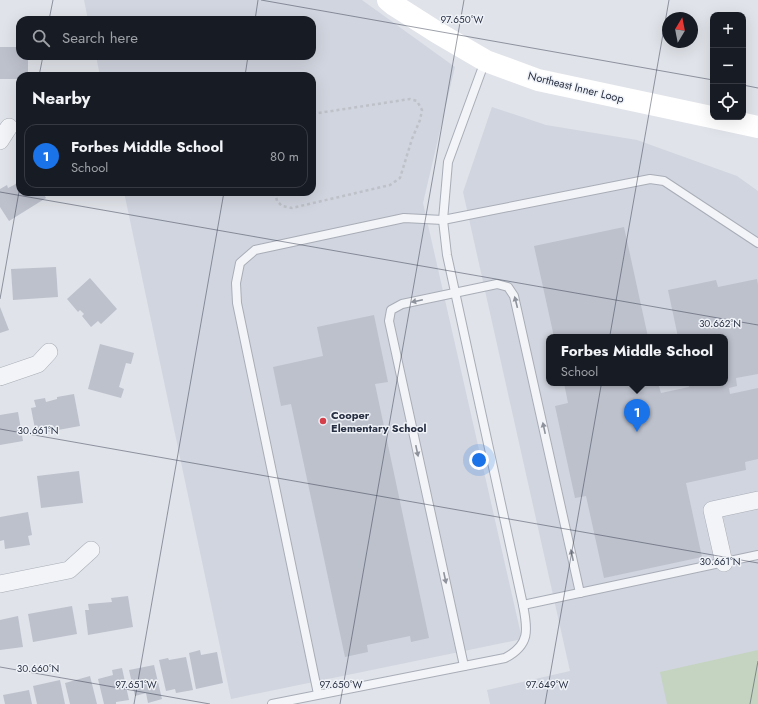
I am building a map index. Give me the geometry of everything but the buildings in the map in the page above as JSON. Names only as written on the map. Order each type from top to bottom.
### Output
[{"type":"main road","name":"Northeast Inner Loop","points":[[388,0],[394,6],[486,61],[538,80],[758,127]]},
{"type":"street","points":[[0,377],[38,364],[49,352]]},
{"type":"street","points":[[724,562],[712,510],[758,500]]},
{"type":"street","points":[[0,584],[69,570],[91,550]]},
{"type":"lane","points":[[272,704],[505,658],[515,652],[523,644],[527,632],[523,605],[447,255],[443,220],[448,162],[486,61]]},
{"type":"lane","points":[[318,694],[237,303],[236,284],[240,263],[255,250],[404,218],[443,220],[650,179],[664,181],[758,243]]},
{"type":"lane","points":[[464,666],[389,321],[391,310],[402,304],[497,284],[508,287],[514,296],[580,593]]},
{"type":"lane","points":[[523,605],[758,555]]},
{"type":"path","points":[[276,196],[277,200],[282,206],[292,208],[390,185],[400,178],[422,110],[417,101],[410,99],[316,113]]},
{"type":"shaded area","name":"Cooper Elementary School","points":[[84,0],[362,0],[455,67],[423,203],[522,639],[231,699],[125,196],[316,196],[316,72],[99,72],[97,60],[316,60],[316,16],[87,16]]},
{"type":"shaded area","points":[[492,107],[546,125],[637,140],[737,176],[758,191],[758,704],[490,704],[487,690],[570,671],[463,192]]},
{"type":"green space","points":[[758,650],[758,704],[667,704],[660,672]]},
{"type":"place","name":"Cooper Elementary School","points":[[323,421]]},
{"type":"place","name":"Forbes Middle School","points":[[637,432]]}]
